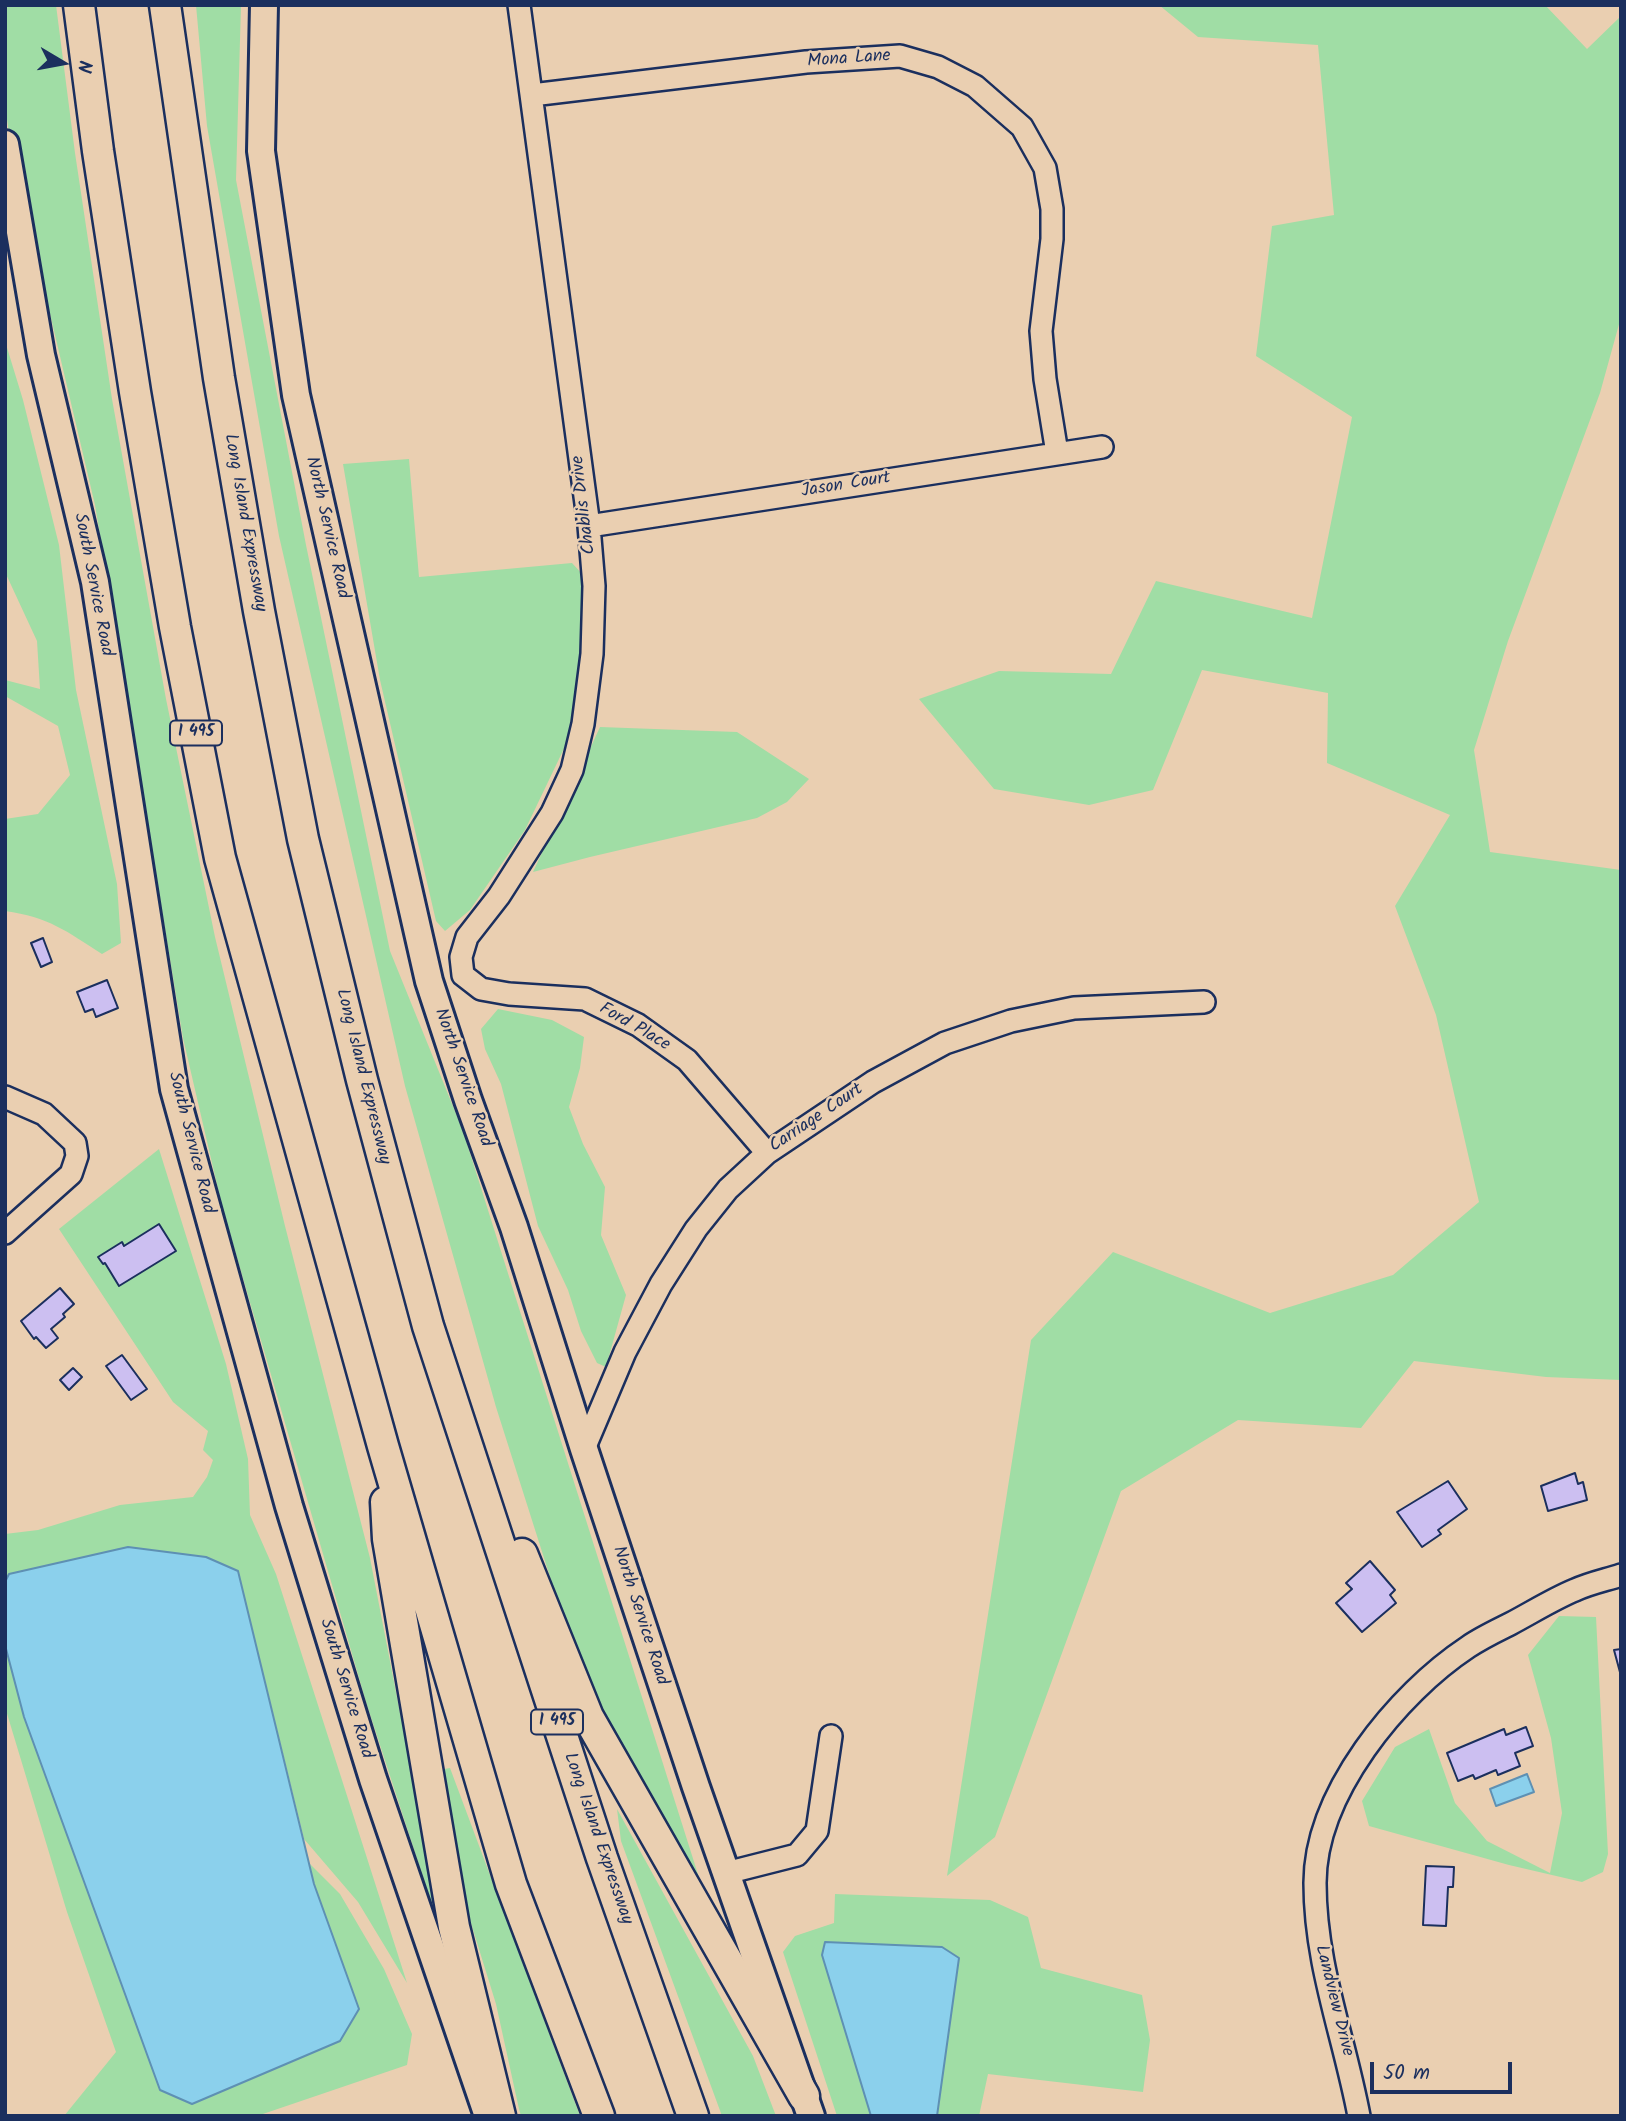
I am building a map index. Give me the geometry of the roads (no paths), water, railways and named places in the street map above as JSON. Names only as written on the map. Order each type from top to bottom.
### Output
[{"type":"highway","name":"I 495","points":[[79,5],[98,151],[135,392],[175,627],[220,858],[383,1446],[511,1884],[599,2116]]},
{"type":"highway","name":"Long Island Expressway","points":[[165,5],[219,378],[259,611],[303,839],[366,1093],[428,1326],[602,1858],[693,2116]]},
{"type":"highway","points":[[428,1326],[589,1717],[807,2106]]},
{"type":"highway","points":[[383,1446],[388,1539],[454,1927],[500,2116]]},
{"type":"main road","name":"North Service Road","points":[[264,5],[261,151],[296,395],[429,981],[514,1227],[584,1449],[726,1873],[807,2106]]},
{"type":"main road","name":"South Service Road","points":[[5,144],[41,355],[95,582],[173,1089],[289,1506],[373,1779],[488,2116]]},
{"type":"street","name":"Chablis Drive","points":[[463,975],[461,957],[467,937],[499,896],[552,813],[572,770],[583,724],[592,654],[594,586],[589,526],[519,5]]},
{"type":"street","name":"Mona Lane","points":[[532,95],[806,62],[900,56],[938,67],[975,86],[1022,127],[1045,168],[1052,209],[1052,239],[1041,331],[1045,379],[1057,453]]},
{"type":"street","name":"Jason Court","points":[[589,526],[1102,447]]},
{"type":"street","name":"Ford Place","points":[[463,975],[481,989],[509,994],[584,999],[638,1025],[687,1060],[766,1153]]},
{"type":"street","name":"Carriage Court","points":[[584,1449],[625,1352],[661,1284],[696,1229],[728,1189],[766,1153],[873,1082],[945,1043],[1011,1021],[1074,1008],[1204,1002]]},
{"type":"street","points":[[5,1097],[44,1114],[75,1143],[78,1156],[71,1174],[5,1233]]},
{"type":"street","name":"Landview Drive","points":[[1359,2116],[1349,2064],[1326,1986],[1316,1931],[1315,1879],[1324,1829],[1343,1782],[1376,1735],[1419,1685],[1468,1646],[1576,1589],[1621,1575]]},
{"type":"street","points":[[726,1873],[797,1854],[817,1832],[831,1736]]},
{"type":"water","points":[[128,1547],[206,1557],[238,1571],[314,1884],[359,2009],[340,2041],[192,2104],[160,2090],[24,1717],[5,1645],[5,1582],[9,1574]]},
{"type":"water","points":[[1527,1774],[1534,1792],[1496,1806],[1490,1789]]},
{"type":"water","points":[[825,1942],[942,1947],[959,1958],[937,2116],[871,2116],[822,1955]]}]
